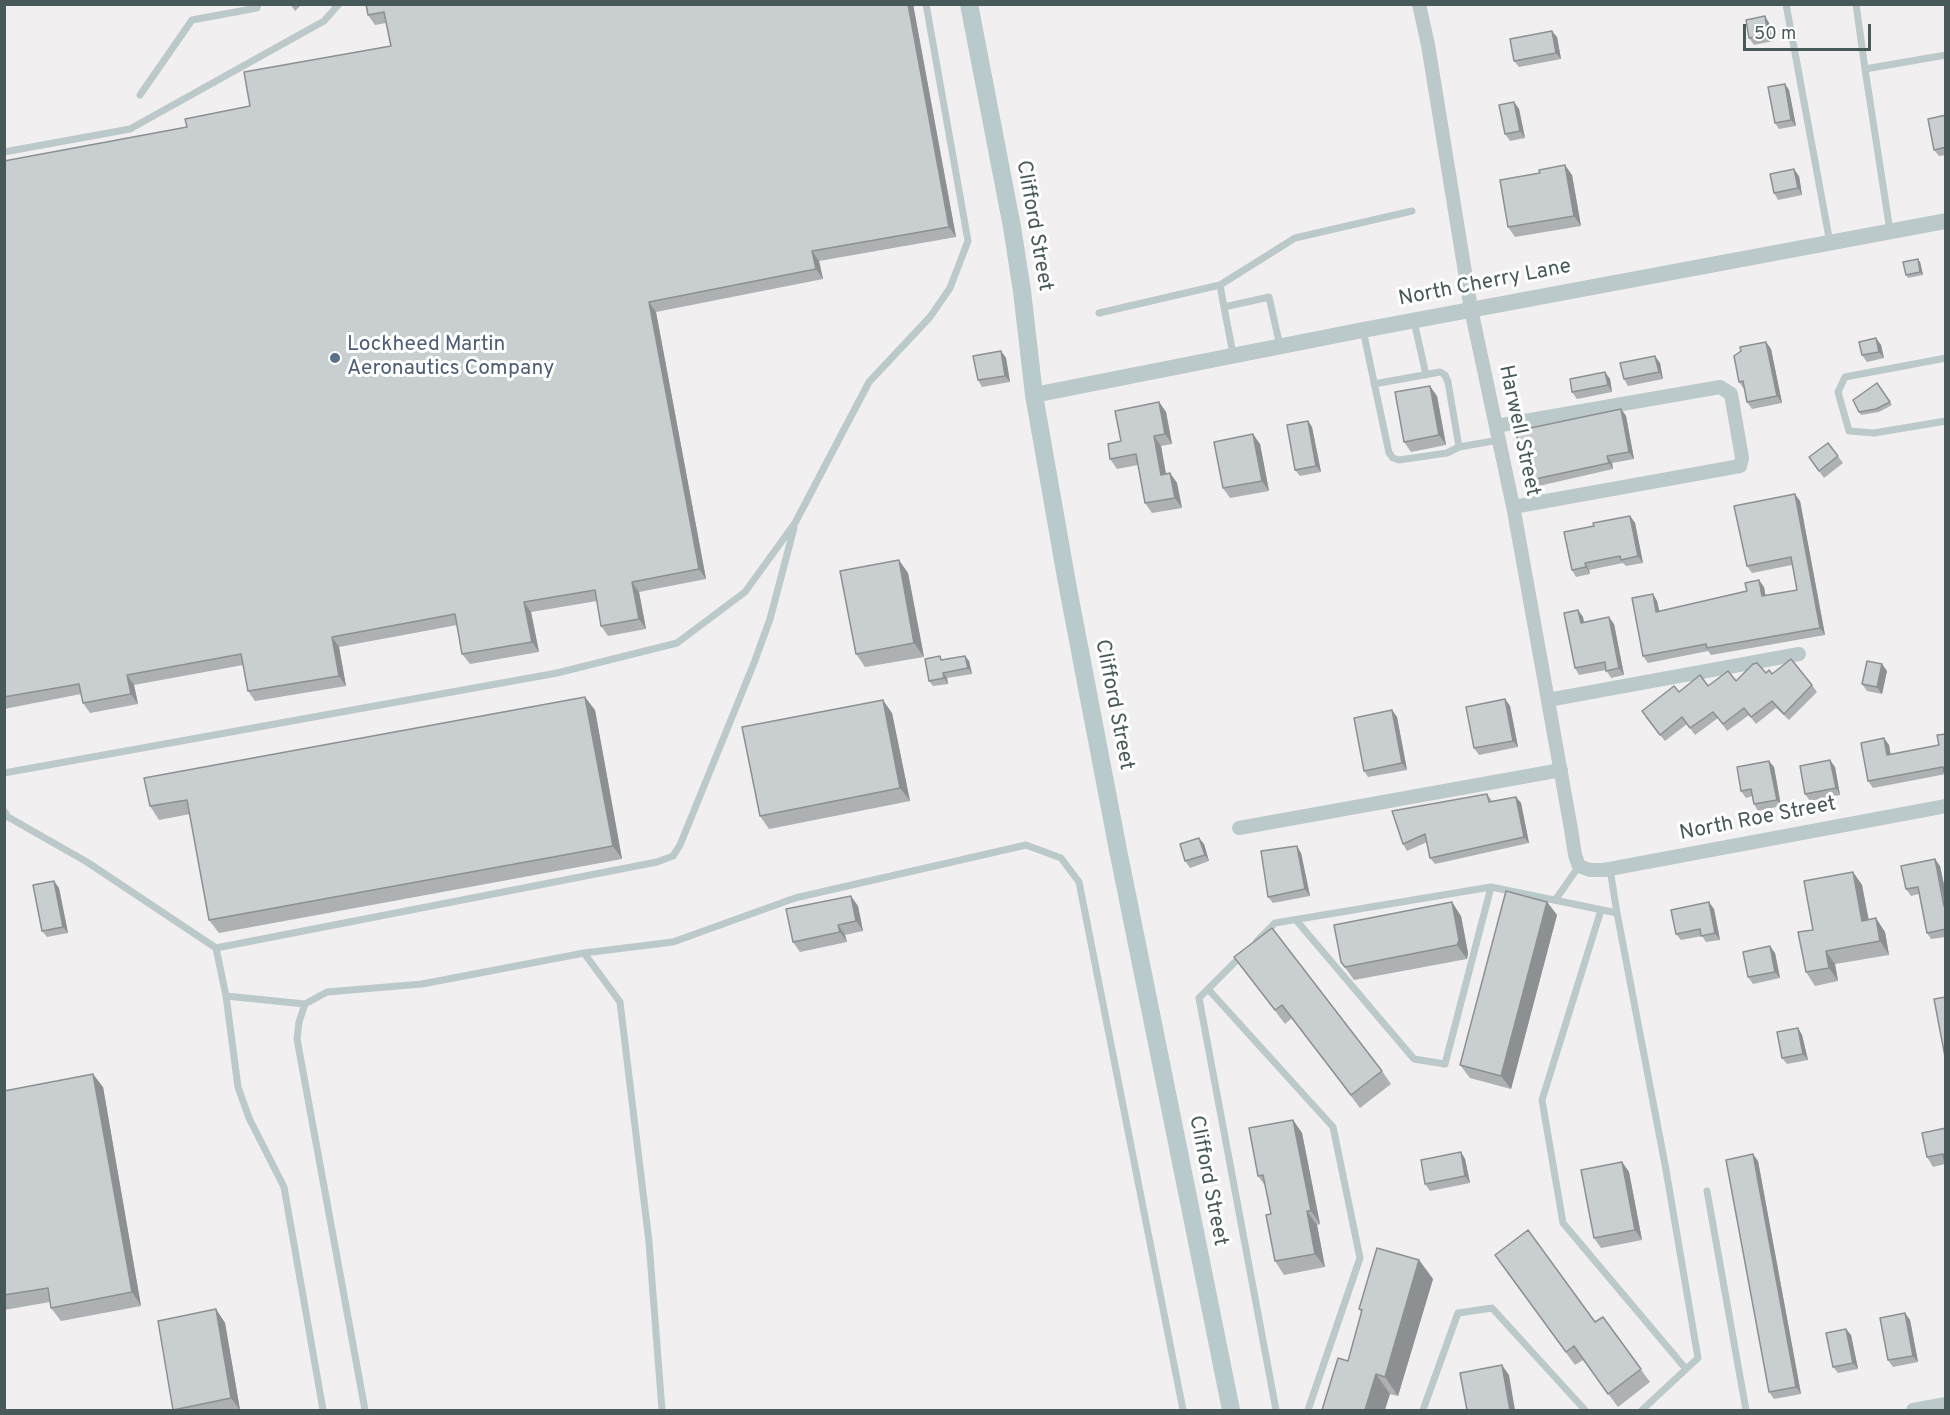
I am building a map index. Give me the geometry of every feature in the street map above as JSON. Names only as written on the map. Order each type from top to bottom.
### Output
[{"type":"main road","name":"Clifford Street","points":[[969,4],[1012,227],[1034,394],[1067,583],[1118,850],[1231,1410]]},
{"type":"street","name":"Harwell Street","points":[[1419,4],[1428,45],[1471,309],[1513,507],[1575,855],[1579,866]]},
{"type":"street","name":"North Cherry Lane","points":[[1034,394],[1471,309],[1946,221]]},
{"type":"street","points":[[1496,426],[1720,387],[1731,394],[1742,458],[1740,465],[1513,507]]},
{"type":"street","points":[[1548,700],[1799,654]]},
{"type":"street","points":[[1239,828],[1561,770]]},
{"type":"street","name":"North Roe Street","points":[[1579,866],[1590,870],[1610,869],[1946,806]]},
{"type":"street","points":[[1912,1410],[1946,1404]]},
{"type":"lane","points":[[140,95],[192,20],[257,8],[258,4]]},
{"type":"lane","points":[[4,152],[130,129],[324,21],[339,4]]},
{"type":"lane","points":[[4,773],[557,673],[677,643],[745,592],[795,523],[869,382],[930,317],[950,288],[968,241],[926,4]]},
{"type":"lane","points":[[1786,4],[1830,243]]},
{"type":"lane","points":[[1856,4],[1890,231]]},
{"type":"lane","points":[[1865,69],[1946,56]]},
{"type":"lane","points":[[1099,313],[1220,285],[1295,238],[1412,211]]},
{"type":"lane","points":[[1220,285],[1233,356]]},
{"type":"lane","points":[[1224,307],[1269,297],[1280,346]]},
{"type":"lane","points":[[1414,320],[1426,375]]},
{"type":"lane","points":[[1363,330],[1389,453],[1393,458],[1399,460],[1447,453],[1459,447],[1499,440]]},
{"type":"lane","points":[[1946,358],[1845,377],[1838,392],[1849,431],[1874,433],[1946,421]]},
{"type":"lane","points":[[1374,384],[1440,372],[1448,382],[1459,447]]},
{"type":"lane","points":[[216,948],[657,862],[673,856],[680,845],[754,663],[770,619],[795,523]]},
{"type":"lane","points":[[4,811],[8,818],[87,862],[216,948],[226,996],[238,1087],[249,1118],[284,1187],[323,1410]]},
{"type":"lane","points":[[226,996],[305,1004],[327,992],[422,984],[584,953],[673,942],[795,898],[1026,845],[1061,858],[1079,882],[1183,1410]]},
{"type":"lane","points":[[1556,899],[1579,866]]},
{"type":"lane","points":[[1610,869],[1666,1170],[1698,1358],[1642,1410]]},
{"type":"lane","points":[[1276,1410],[1199,998],[1275,923],[1491,887],[1617,913]]},
{"type":"lane","points":[[1296,920],[1414,1059],[1445,1064],[1491,887]]},
{"type":"lane","points":[[1601,910],[1542,1100],[1563,1223],[1686,1369]]},
{"type":"lane","points":[[584,953],[620,1002],[649,1242],[662,1410]]},
{"type":"lane","points":[[1209,989],[1333,1127],[1360,1258],[1308,1410]]},
{"type":"lane","points":[[305,1004],[299,1022],[297,1039],[365,1410]]},
{"type":"lane","points":[[1707,1191],[1746,1410]]},
{"type":"lane","points":[[1423,1410],[1458,1313],[1492,1308],[1585,1410]]},
{"type":"building","name":"Lockheed Martin Aeronautics Company","points":[[366,4],[908,4],[949,227],[812,251],[816,269],[649,302],[699,569],[632,582],[639,619],[601,626],[595,590],[524,602],[532,642],[462,654],[455,614],[332,637],[339,676],[248,691],[241,654],[127,675],[131,694],[83,703],[79,684],[4,697],[4,161],[187,127],[185,119],[250,106],[244,72],[391,46],[384,12],[368,15]]},
{"type":"building","points":[[1765,16],[1768,35],[1749,38],[1746,20]]},
{"type":"building","points":[[1552,31],[1556,53],[1514,61],[1510,39]]},
{"type":"building","points":[[1785,84],[1791,120],[1775,123],[1768,87]]},
{"type":"building","points":[[1514,102],[1520,131],[1505,134],[1499,105]]},
{"type":"building","points":[[1946,115],[1946,147],[1934,150],[1928,119]]},
{"type":"building","points":[[1565,165],[1574,216],[1508,227],[1500,180],[1540,173],[1539,170]]},
{"type":"building","points":[[1794,169],[1798,188],[1774,193],[1770,174]]},
{"type":"building","points":[[1918,259],[1920,272],[1906,275],[1903,262]]},
{"type":"building","points":[[1876,338],[1879,352],[1862,355],[1859,342]]},
{"type":"building","points":[[1766,342],[1777,396],[1747,402],[1743,381],[1739,382],[1734,356],[1741,351],[1740,347]]},
{"type":"building","points":[[1001,351],[1005,376],[978,380],[973,356]]},
{"type":"building","points":[[1655,356],[1659,372],[1624,379],[1620,363]]},
{"type":"building","points":[[1605,372],[1608,385],[1572,392],[1570,379]]},
{"type":"building","points":[[1877,383],[1890,402],[1876,409],[1859,412],[1853,400]]},
{"type":"building","points":[[1430,386],[1439,435],[1404,442],[1395,392]]},
{"type":"building","points":[[1159,402],[1165,434],[1154,436],[1161,475],[1170,473],[1175,498],[1145,503],[1136,454],[1110,459],[1108,444],[1121,441],[1115,411]]},
{"type":"building","points":[[1621,409],[1629,452],[1607,456],[1609,463],[1526,481],[1516,431]]},
{"type":"building","points":[[1308,421],[1316,466],[1295,470],[1287,425]]},
{"type":"building","points":[[1253,434],[1262,481],[1223,488],[1214,442]]},
{"type":"building","points":[[1828,443],[1838,456],[1819,471],[1809,457]]},
{"type":"building","points":[[1795,494],[1820,628],[1707,648],[1706,644],[1643,656],[1632,598],[1653,594],[1656,612],[1747,591],[1745,583],[1759,580],[1762,596],[1797,590],[1791,557],[1747,566],[1734,506]]},
{"type":"building","points":[[1630,516],[1638,556],[1621,560],[1620,556],[1585,563],[1586,567],[1572,570],[1564,532],[1594,526],[1593,523]]},
{"type":"building","points":[[899,560],[914,643],[856,654],[840,571]]},
{"type":"building","points":[[1578,610],[1581,623],[1609,617],[1619,668],[1606,671],[1605,662],[1575,668],[1564,613]]},
{"type":"building","points":[[940,656],[941,660],[965,656],[968,668],[943,673],[944,678],[929,681],[925,659]]},
{"type":"building","points":[[1791,659],[1812,685],[1784,714],[1772,701],[1751,717],[1744,708],[1723,724],[1713,712],[1690,728],[1682,717],[1660,735],[1642,711],[1674,686],[1679,692],[1700,675],[1708,686],[1728,671],[1736,681],[1753,664],[1757,663],[1766,673],[1769,670],[1772,674]]},
{"type":"building","points":[[1867,661],[1882,664],[1877,687],[1862,684]]},
{"type":"building","points":[[585,697],[613,846],[209,920],[187,800],[150,806],[144,778]]},
{"type":"building","points":[[1505,699],[1513,741],[1474,748],[1466,707]]},
{"type":"building","points":[[883,700],[900,788],[760,816],[742,727]]},
{"type":"building","points":[[1392,710],[1402,763],[1364,771],[1354,718]]},
{"type":"building","points":[[1946,734],[1946,771],[1943,767],[1868,781],[1861,743],[1884,738],[1887,755],[1939,745],[1937,735]]},
{"type":"building","points":[[1830,760],[1836,788],[1805,794],[1800,766]]},
{"type":"building","points":[[1769,761],[1777,800],[1754,804],[1751,789],[1741,791],[1737,767]]},
{"type":"building","points":[[1487,794],[1489,802],[1516,797],[1524,837],[1430,858],[1425,834],[1403,844],[1392,811]]},
{"type":"building","points":[[1199,838],[1205,855],[1185,861],[1180,844]]},
{"type":"building","points":[[1297,846],[1305,889],[1268,897],[1261,851]]},
{"type":"building","points":[[1935,859],[1944,906],[1946,906],[1946,929],[1927,933],[1918,887],[1906,889],[1901,866]]},
{"type":"building","points":[[1853,872],[1862,921],[1876,918],[1880,941],[1826,951],[1829,968],[1806,972],[1798,932],[1813,930],[1804,881]]},
{"type":"building","points":[[54,881],[63,927],[42,931],[33,885]]},
{"type":"building","points":[[1506,891],[1547,902],[1501,1076],[1460,1065]]},
{"type":"building","points":[[851,896],[856,921],[838,925],[840,932],[793,942],[786,909]]},
{"type":"building","points":[[1452,902],[1459,940],[1457,945],[1345,967],[1341,962],[1334,925]]},
{"type":"building","points":[[1709,902],[1715,933],[1701,936],[1700,929],[1676,934],[1671,910]]},
{"type":"building","points":[[1272,928],[1382,1071],[1351,1095],[1282,1005],[1275,1010],[1234,957]]},
{"type":"building","points":[[1770,946],[1775,972],[1748,977],[1743,952]]},
{"type":"building","points":[[1946,997],[1946,1062],[1934,999]]},
{"type":"building","points":[[1798,1028],[1803,1054],[1782,1058],[1777,1032]]},
{"type":"building","points":[[93,1074],[132,1292],[51,1308],[48,1288],[4,1295],[4,1091]]},
{"type":"building","points":[[1293,1120],[1311,1211],[1307,1211],[1315,1254],[1275,1261],[1266,1215],[1271,1214],[1263,1175],[1258,1176],[1249,1128]]},
{"type":"building","points":[[1946,1128],[1946,1167],[1943,1154],[1927,1157],[1922,1133]]},
{"type":"building","points":[[1461,1152],[1465,1176],[1425,1184],[1421,1160]]},
{"type":"building","points":[[1753,1154],[1796,1387],[1769,1392],[1726,1160]]},
{"type":"building","points":[[1622,1162],[1635,1230],[1594,1238],[1581,1170]]},
{"type":"building","points":[[1528,1230],[1595,1322],[1603,1317],[1641,1369],[1608,1394],[1574,1346],[1566,1352],[1495,1255]]},
{"type":"building","points":[[1377,1248],[1419,1260],[1385,1377],[1376,1374],[1365,1410],[1322,1410],[1338,1358],[1348,1361],[1362,1310],[1359,1309]]},
{"type":"building","points":[[216,1309],[231,1398],[173,1410],[158,1321]]},
{"type":"building","points":[[1905,1313],[1913,1356],[1888,1360],[1880,1318]]},
{"type":"building","points":[[1846,1329],[1853,1363],[1833,1367],[1826,1333]]},
{"type":"building","points":[[1502,1365],[1510,1410],[1467,1410],[1460,1373]]},
{"type":"place","name":"Lockheed Martin Aeronautics Company","points":[[335,358]]}]
